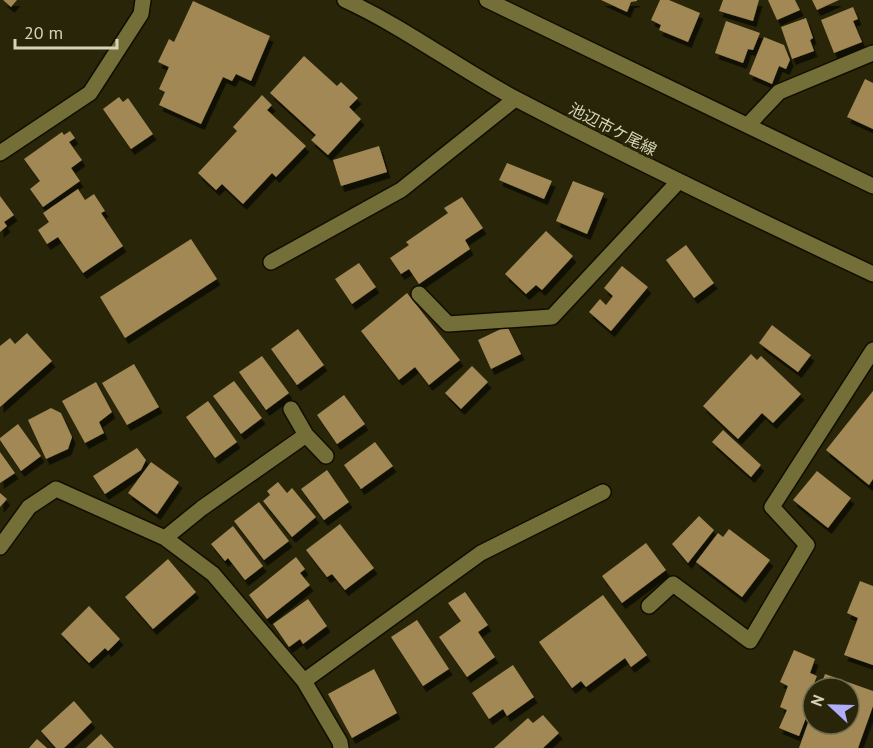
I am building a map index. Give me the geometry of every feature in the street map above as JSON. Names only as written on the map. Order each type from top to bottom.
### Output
[{"type":"street","points":[[0,153],[90,93],[141,14],[143,0]]},
{"type":"street","name":"池辺市ケ尾線","points":[[345,0],[371,12],[515,99],[678,182],[873,274]]},
{"type":"street","points":[[487,0],[749,124],[873,186]]},
{"type":"street","points":[[749,124],[779,92],[873,53]]},
{"type":"street","points":[[271,262],[401,190],[515,99]]},
{"type":"street","points":[[419,294],[448,324],[552,317],[678,182]]},
{"type":"street","points":[[649,606],[673,584],[750,641],[807,545],[772,507],[873,350]]},
{"type":"street","points":[[291,409],[306,435],[326,456]]},
{"type":"street","points":[[165,538],[202,508],[306,435]]},
{"type":"street","points":[[0,548],[29,507],[56,489],[165,538],[213,574],[304,681],[340,742],[341,748]]},
{"type":"street","points":[[304,681],[481,553],[603,492]]},
{"type":"building","points":[[3,0],[17,0],[11,7]]},
{"type":"building","points":[[601,0],[637,1],[631,2],[627,12]]},
{"type":"building","points":[[660,0],[669,0],[700,13],[688,42],[659,30],[661,25],[651,20]]},
{"type":"building","points":[[723,0],[759,0],[753,21],[719,11]]},
{"type":"building","points":[[768,0],[795,0],[800,10],[777,20]]},
{"type":"building","points":[[812,0],[839,0],[817,10]]},
{"type":"building","points":[[193,1],[270,36],[251,81],[236,74],[232,81],[223,77],[201,124],[159,105],[165,92],[159,89],[169,67],[158,62],[169,39],[174,42]]},
{"type":"building","points":[[853,7],[858,19],[853,21],[862,42],[834,53],[821,20]]},
{"type":"building","points":[[806,18],[813,38],[810,40],[814,51],[792,59],[781,27]]},
{"type":"building","points":[[726,21],[760,33],[753,50],[748,49],[743,63],[715,53]]},
{"type":"building","points":[[764,37],[784,45],[790,60],[786,69],[779,66],[772,84],[749,74]]},
{"type":"building","points":[[304,56],[337,86],[341,82],[358,98],[349,107],[361,119],[328,155],[311,140],[316,135],[270,93]]},
{"type":"building","points":[[865,79],[873,83],[873,129],[847,117]]},
{"type":"building","points":[[262,95],[272,105],[267,110],[306,146],[276,177],[272,173],[243,204],[222,184],[216,190],[198,173],[237,131],[233,127]]},
{"type":"building","points":[[119,97],[123,102],[128,98],[153,134],[131,149],[103,109]]},
{"type":"building","points":[[70,131],[75,138],[69,142],[82,160],[71,168],[80,181],[43,207],[30,189],[40,181],[24,159],[62,132],[64,135]]},
{"type":"building","points":[[379,146],[387,172],[341,186],[333,160]]},
{"type":"building","points":[[507,163],[552,181],[544,199],[499,180]]},
{"type":"building","points":[[573,181],[604,193],[587,234],[556,221]]},
{"type":"building","points":[[78,189],[85,200],[94,194],[105,211],[101,213],[123,246],[83,273],[58,237],[47,244],[38,230],[49,222],[43,213]]},
{"type":"building","points":[[0,196],[14,215],[4,222],[7,226],[0,232]]},
{"type":"building","points":[[462,197],[483,228],[465,240],[470,249],[419,284],[409,269],[401,274],[390,258],[409,245],[406,242],[448,213],[444,208]]},
{"type":"building","points":[[546,231],[573,256],[542,290],[536,285],[526,294],[505,274]]},
{"type":"building","points":[[191,239],[217,279],[125,338],[100,297]]},
{"type":"building","points":[[686,245],[714,283],[694,298],[666,260]]},
{"type":"building","points":[[359,263],[376,287],[352,304],[335,279]]},
{"type":"building","points":[[622,266],[648,287],[611,331],[589,312],[600,299],[606,305],[613,296],[604,288]]},
{"type":"building","points":[[407,293],[460,360],[429,385],[415,367],[399,380],[361,331]]},
{"type":"building","points":[[772,325],[811,355],[798,372],[759,343]]},
{"type":"building","points":[[507,326],[521,354],[491,369],[478,340]]},
{"type":"building","points":[[298,329],[324,365],[297,385],[271,349]]},
{"type":"building","points":[[27,333],[52,361],[0,407],[0,346],[10,338],[15,344]]},
{"type":"building","points":[[751,354],[757,360],[761,356],[801,394],[773,423],[762,413],[738,439],[703,406]]},
{"type":"building","points":[[262,356],[289,393],[266,410],[239,372]]},
{"type":"building","points":[[134,364],[159,407],[127,425],[102,383]]},
{"type":"building","points":[[472,366],[488,382],[461,409],[445,393]]},
{"type":"building","points":[[234,381],[262,418],[241,434],[213,396]]},
{"type":"building","points":[[96,382],[112,412],[99,422],[104,433],[85,443],[62,401]]},
{"type":"building","points":[[873,391],[873,479],[869,485],[826,450]]},
{"type":"building","points":[[344,395],[365,424],[337,444],[317,415]]},
{"type":"building","points":[[208,401],[237,442],[215,458],[186,417]]},
{"type":"building","points":[[51,408],[61,413],[72,437],[68,449],[46,459],[28,420]]},
{"type":"building","points":[[18,424],[41,456],[21,471],[0,440]]},
{"type":"building","points":[[723,430],[761,465],[751,477],[712,442]]},
{"type":"building","points":[[375,442],[393,466],[361,489],[344,465]]},
{"type":"building","points":[[137,448],[146,460],[141,470],[105,494],[93,476]]},
{"type":"building","points":[[0,452],[15,473],[0,483]]},
{"type":"building","points":[[151,462],[179,482],[157,514],[128,493]]},
{"type":"building","points":[[327,470],[349,502],[324,520],[301,489]]},
{"type":"building","points":[[817,471],[851,498],[828,528],[793,500]]},
{"type":"building","points":[[278,482],[287,493],[292,488],[316,517],[292,537],[263,501],[270,495],[267,491]]},
{"type":"building","points":[[0,493],[7,499],[0,507]]},
{"type":"building","points":[[259,502],[289,541],[264,560],[234,521]]},
{"type":"building","points":[[699,516],[714,530],[688,563],[672,544]]},
{"type":"building","points":[[340,524],[374,568],[345,590],[332,574],[327,577],[306,550]]},
{"type":"building","points":[[233,526],[263,566],[245,580],[228,558],[225,561],[211,544]]},
{"type":"building","points":[[729,529],[770,560],[742,597],[696,562],[718,533],[723,537]]},
{"type":"building","points":[[646,543],[666,570],[622,603],[602,576]]},
{"type":"building","points":[[296,557],[305,569],[300,573],[310,585],[267,619],[249,595]]},
{"type":"building","points":[[168,559],[196,592],[153,629],[125,597]]},
{"type":"building","points":[[860,581],[873,586],[873,665],[844,655],[858,618],[847,613]]},
{"type":"building","points":[[465,592],[488,625],[478,632],[495,657],[467,677],[439,637],[461,621],[448,603]]},
{"type":"building","points":[[603,595],[647,655],[631,667],[625,658],[586,687],[581,681],[572,688],[539,642]]},
{"type":"building","points":[[308,599],[327,626],[303,644],[300,639],[289,647],[273,624]]},
{"type":"building","points":[[89,606],[120,639],[108,651],[105,648],[89,663],[61,634]]},
{"type":"building","points":[[417,620],[449,669],[423,686],[391,637]]},
{"type":"building","points":[[794,650],[815,659],[810,673],[817,676],[801,676],[801,731],[799,736],[779,728],[787,710],[780,707],[788,686],[780,682]]},
{"type":"building","points":[[513,665],[534,697],[507,716],[503,709],[489,719],[472,693]]},
{"type":"building","points":[[374,669],[397,713],[352,738],[328,694]]},
{"type":"building","points":[[861,687],[873,691],[873,706],[858,748],[799,748],[803,736],[861,736]]},
{"type":"building","points":[[74,701],[92,722],[64,748],[56,748],[41,731]]},
{"type":"building","points":[[543,715],[559,733],[543,748],[494,748],[528,718],[533,723]]},
{"type":"building","points":[[101,734],[114,748],[86,748]]},
{"type":"building","points":[[37,739],[47,748],[29,748]]}]
